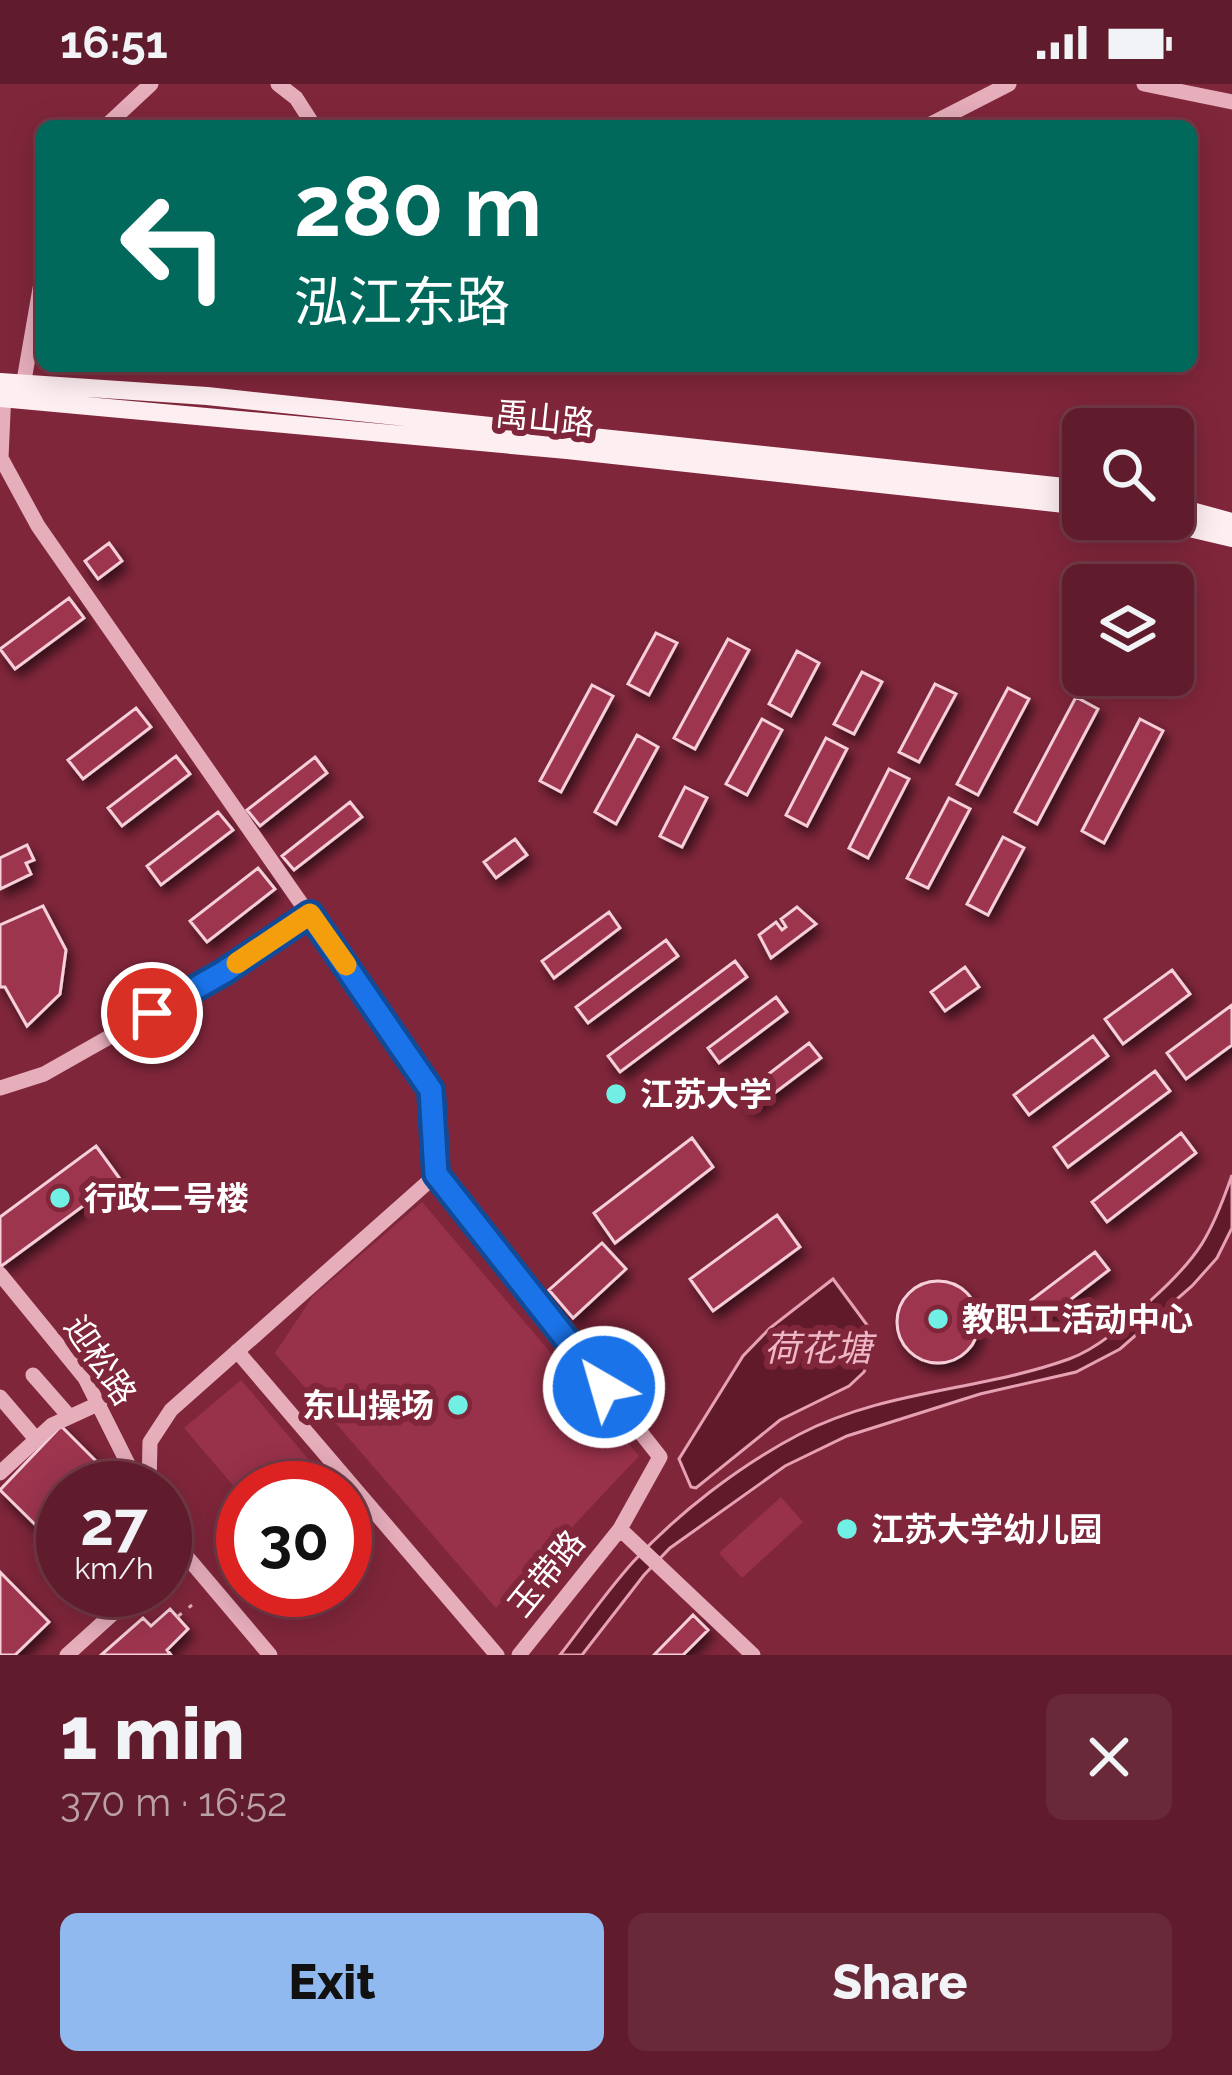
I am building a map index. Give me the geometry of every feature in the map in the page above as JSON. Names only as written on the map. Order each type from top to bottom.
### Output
[{"type":"main road","name":"禹山路","points":[[9,391],[207,396],[1062,487]]},
{"type":"main road","name":"禹山路","points":[[9,391],[1062,504]]},
{"type":"main road","points":[[1194,512],[1232,522]]},
{"type":"main road","points":[[1194,529],[1232,538]]},
{"type":"street","points":[[112,120],[151,84]]},
{"type":"street","points":[[278,84],[296,98],[310,120]]},
{"type":"street","points":[[939,120],[1009,84]]},
{"type":"street","points":[[1144,84],[1232,102]]},
{"type":"street","points":[[36,298],[9,391],[1,458],[38,526],[431,1090],[436,1174],[171,1410],[150,1442],[150,1461]]},
{"type":"street","points":[[0,1088],[44,1074],[224,972],[310,914]]},
{"type":"street","name":"玉带路","points":[[436,1174],[660,1457],[620,1529],[519,1655]]},
{"type":"street","name":"迎松路","points":[[0,1274],[85,1378],[127,1461]]},
{"type":"street","points":[[238,1351],[497,1655]]},
{"type":"street","points":[[33,1375],[68,1415]]},
{"type":"street","points":[[0,1397],[36,1438]]},
{"type":"street","points":[[0,1473],[68,1415],[100,1403]]},
{"type":"street","points":[[620,1529],[753,1655]]},
{"type":"street","points":[[192,1566],[264,1653]]},
{"type":"street","points":[[67,1655],[109,1617]]},
{"type":"shaded area","name":"东山操场","points":[[422,1202],[639,1456],[496,1608],[275,1353],[313,1296]]},
{"type":"shaded area","points":[[241,1380],[310,1461],[216,1461],[216,1465],[184,1428]]},
{"type":"shaded area","points":[[781,1497],[803,1522],[742,1578],[719,1553]]},
{"type":"water","points":[[1232,1175],[1232,1228],[1217,1258],[1120,1349],[1076,1372],[980,1394],[847,1436],[785,1466],[670,1548],[582,1655],[560,1655],[614,1584],[669,1526],[776,1447],[864,1409],[1035,1370],[1101,1342],[1192,1258],[1210,1230]]},
{"type":"water","name":"荷花塘","points":[[833,1279],[870,1329],[873,1349],[864,1372],[849,1386],[780,1420],[696,1488],[691,1487],[679,1459],[743,1356],[770,1328]]},
{"type":"building","points":[[109,543],[122,561],[98,579],[85,561]]},
{"type":"building","points":[[69,598],[84,618],[15,669],[0,649]]},
{"type":"building","points":[[656,633],[677,643],[649,695],[628,684]]},
{"type":"building","points":[[728,639],[749,650],[695,749],[674,738]]},
{"type":"building","points":[[797,651],[819,663],[791,716],[769,704]]},
{"type":"building","points":[[862,672],[882,682],[854,734],[834,724]]},
{"type":"building","points":[[935,684],[956,694],[919,762],[899,752]]},
{"type":"building","points":[[592,685],[613,696],[561,792],[540,781]]},
{"type":"building","points":[[1008,688],[1029,699],[978,795],[957,784]]},
{"type":"building","points":[[1076,697],[1098,709],[1037,824],[1015,812]]},
{"type":"building","points":[[136,708],[151,727],[83,779],[68,760]]},
{"type":"building","points":[[762,719],[782,730],[747,795],[726,784]]},
{"type":"building","points":[[1140,719],[1163,731],[1104,843],[1082,831]]},
{"type":"building","points":[[637,735],[658,747],[616,824],[595,812]]},
{"type":"building","points":[[826,738],[847,749],[807,826],[786,815]]},
{"type":"building","points":[[176,756],[190,774],[122,826],[108,808]]},
{"type":"building","points":[[315,757],[327,773],[260,826],[247,810]]},
{"type":"building","points":[[889,769],[909,779],[868,858],[849,848]]},
{"type":"building","points":[[685,787],[707,798],[682,847],[660,836]]},
{"type":"building","points":[[949,798],[970,809],[928,888],[907,878]]},
{"type":"building","points":[[350,802],[362,817],[294,870],[282,856]]},
{"type":"building","points":[[218,812],[233,830],[161,885],[147,866]]},
{"type":"building","points":[[1003,837],[1024,848],[988,915],[967,904]]},
{"type":"building","points":[[515,839],[527,855],[496,878],[484,862]]},
{"type":"building","points":[[27,845],[34,860],[26,863],[31,874],[0,889],[0,858]]},
{"type":"building","points":[[258,868],[275,889],[207,942],[190,921]]},
{"type":"building","points":[[43,906],[66,950],[60,994],[27,1026],[5,987],[0,987],[0,925]]},
{"type":"building","points":[[797,907],[816,924],[771,958],[759,935],[776,922],[782,930],[786,927],[781,919]]},
{"type":"building","points":[[609,912],[620,928],[554,978],[542,961]]},
{"type":"building","points":[[666,940],[678,956],[588,1023],[576,1007]]},
{"type":"building","points":[[735,961],[747,977],[620,1072],[608,1056]]},
{"type":"building","points":[[965,967],[979,987],[945,1011],[931,992]]},
{"type":"building","points":[[1172,970],[1190,994],[1123,1044],[1105,1019]]},
{"type":"building","points":[[776,997],[787,1012],[719,1063],[708,1048]]},
{"type":"building","points":[[1232,1005],[1232,1045],[1186,1079],[1167,1053]]},
{"type":"building","points":[[1093,1036],[1108,1056],[1029,1115],[1014,1095]]},
{"type":"building","points":[[809,1043],[821,1058],[752,1110],[741,1095]]},
{"type":"building","points":[[1155,1071],[1170,1091],[1068,1167],[1054,1147]]},
{"type":"building","points":[[1181,1133],[1196,1153],[1107,1222],[1092,1202]]},
{"type":"building","points":[[692,1138],[713,1167],[615,1243],[594,1213]]},
{"type":"building","name":"行政二号楼","points":[[96,1146],[120,1179],[0,1267],[0,1217]]},
{"type":"building","points":[[777,1215],[800,1247],[713,1311],[690,1279]]},
{"type":"building","points":[[602,1243],[626,1269],[573,1318],[549,1290]]},
{"type":"building","points":[[1095,1252],[1109,1270],[1044,1320],[1030,1301]]},
{"type":"building","name":"教职工活动中心","points":[[938,1281],[967,1293],[979,1322],[967,1351],[938,1363],[909,1351],[897,1322],[909,1293]]},
{"type":"building","points":[[61,1426],[96,1461],[36,1461],[36,1525],[0,1490]]},
{"type":"building","points":[[0,1572],[36,1609],[36,1617],[49,1622],[15,1655],[0,1655]]},
{"type":"building","points":[[693,1615],[708,1630],[683,1655],[654,1655]]},
{"type":"building","points":[[161,1617],[177,1617],[188,1629],[167,1650],[171,1655],[101,1655],[143,1618],[151,1626]]},
{"type":"slow traffic","points":[[237,963],[310,914],[346,965]]},
{"type":"place","name":"江苏大学","points":[[616,1094]]},
{"type":"place","name":"行政二号楼","points":[[60,1198]]},
{"type":"place","name":"教职工活动中心","points":[[938,1319]]},
{"type":"place","name":"东山操场","points":[[458,1405]]},
{"type":"place","name":"江苏大学幼儿园","points":[[847,1529]]},
{"type":"route","points":[[152,1013],[310,914],[431,1090],[436,1174],[604,1387]]}]
